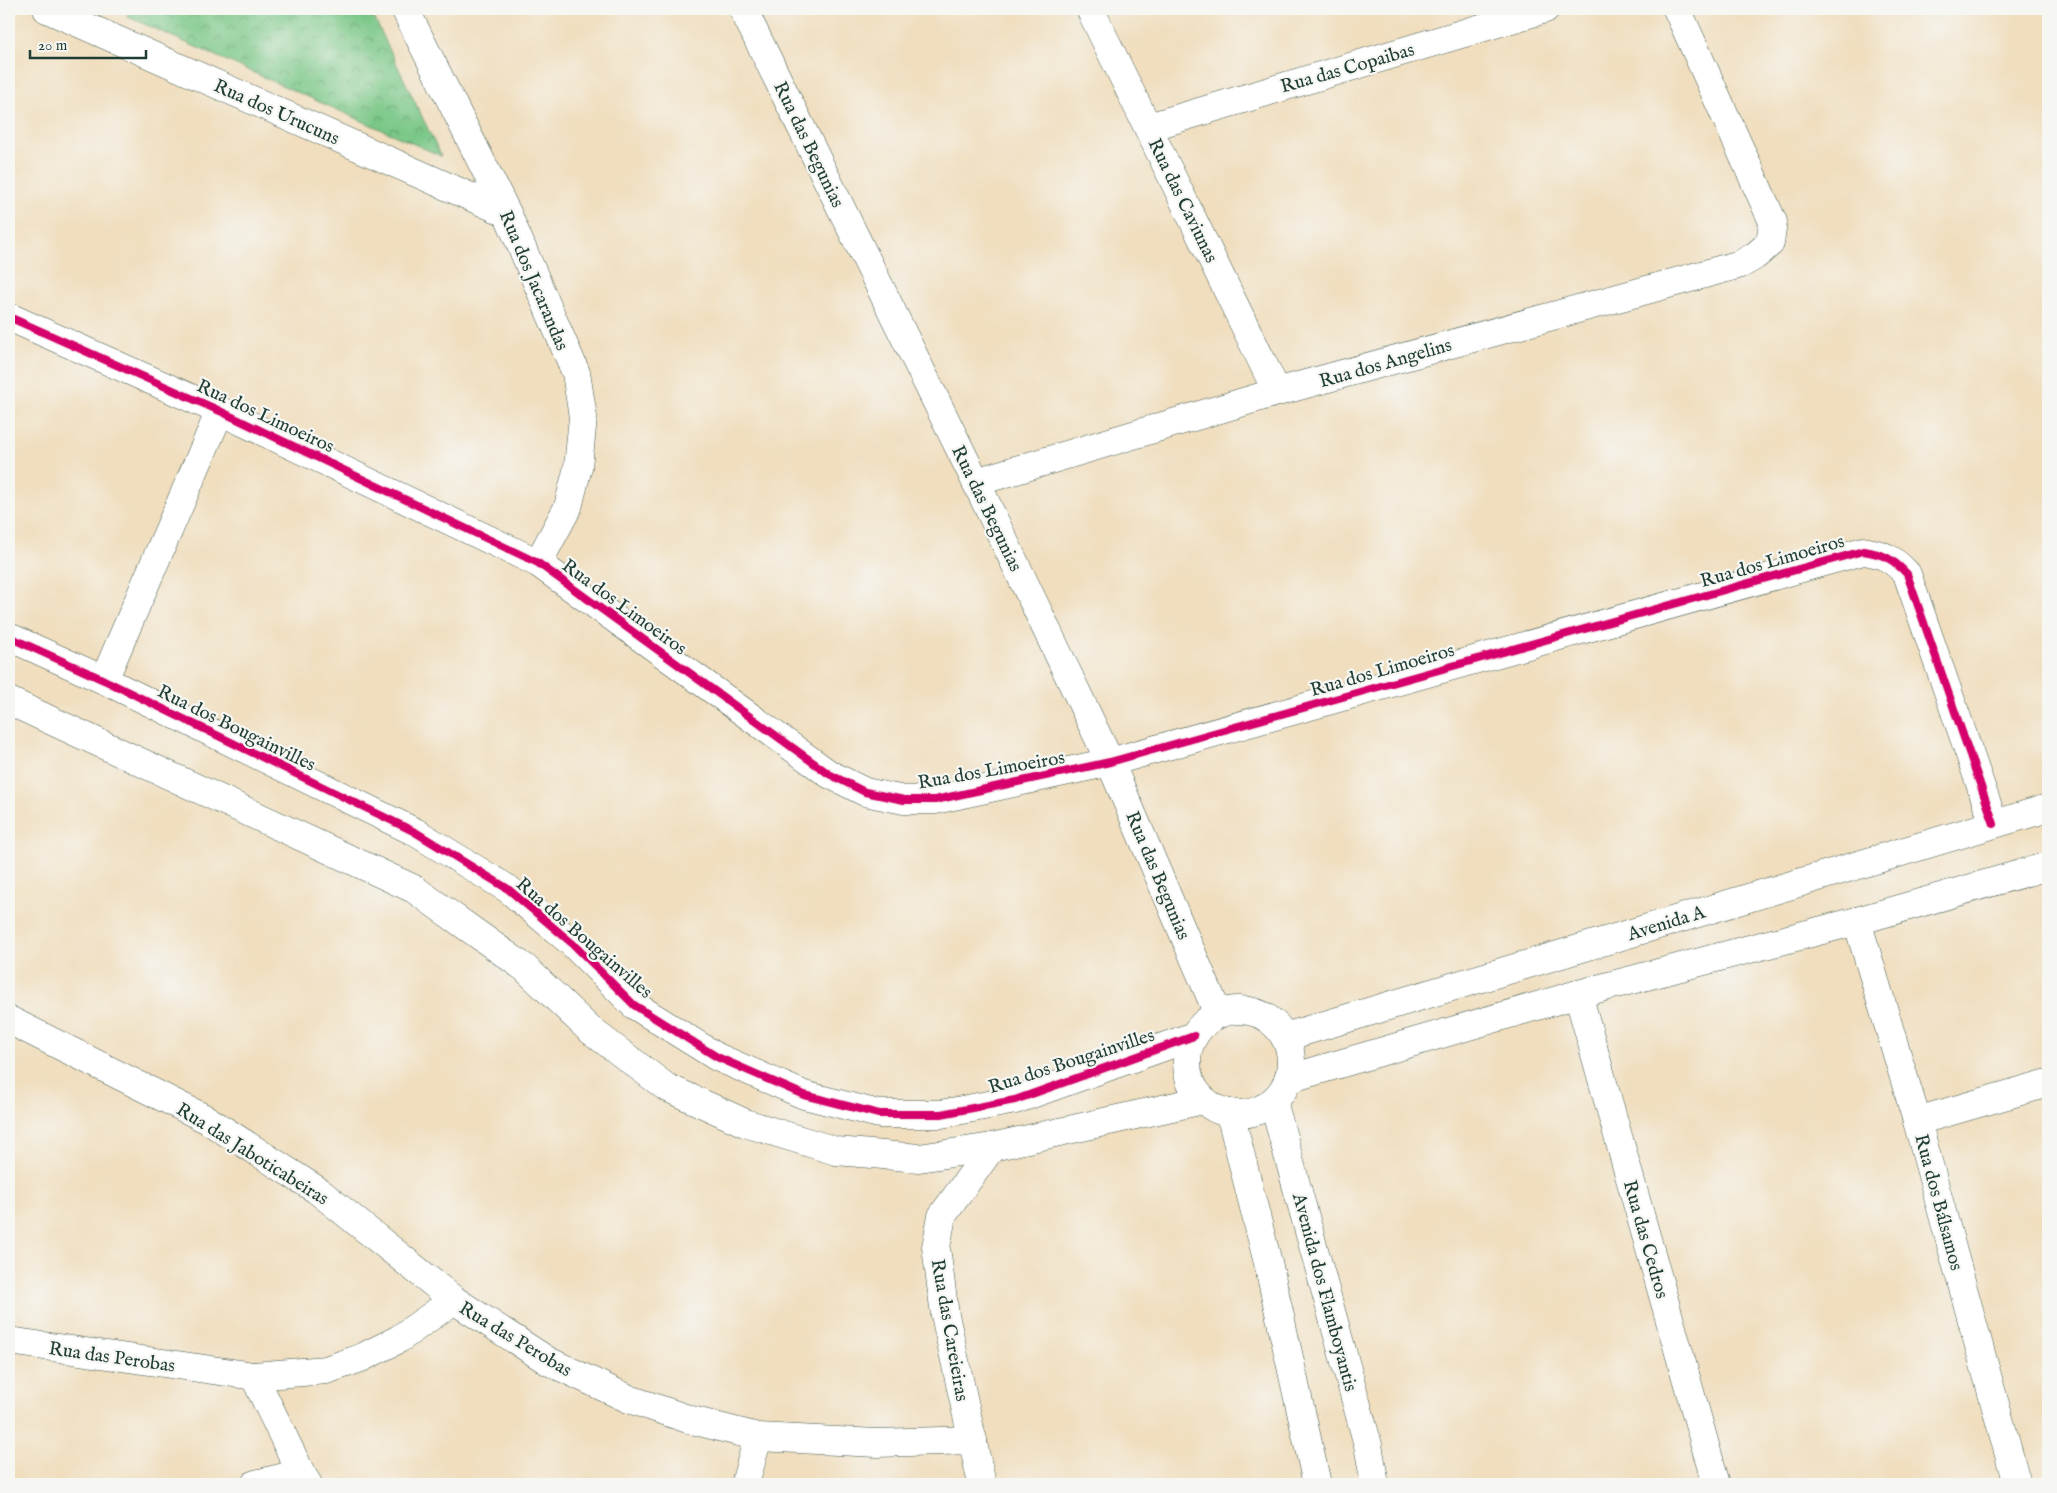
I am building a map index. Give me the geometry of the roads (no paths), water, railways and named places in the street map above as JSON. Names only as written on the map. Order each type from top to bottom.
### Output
[{"type":"street","name":"Rua dos Urucuns","points":[[47,9],[507,213]]},
{"type":"street","name":"Rua dos Jacarandas","points":[[404,9],[507,213],[576,373],[583,418],[578,467],[568,507],[538,563]]},
{"type":"street","name":"Rua das Begunias","points":[[744,9],[976,482],[1110,762],[1218,1014]]},
{"type":"street","name":"Rua das Caviunas","points":[[1090,9],[1277,392]]},
{"type":"street","name":"Rua das Copaibas","points":[[1149,127],[1545,9]]},
{"type":"street","name":"Rua dos Angelins","points":[[976,482],[1277,392],[1741,264],[1755,256],[1770,243],[1773,222],[1677,9]]},
{"type":"street","name":"Rua dos Limoeiros","points":[[9,317],[220,411],[538,563],[829,774],[865,792],[904,800],[935,800],[1110,762],[1863,551],[1879,553],[1895,561],[1907,574],[1994,824]]},
{"type":"street","points":[[104,680],[220,411]]},
{"type":"street","name":"Rua dos Bougainvilles","points":[[9,637],[104,680],[415,832],[508,889],[573,944],[634,1005],[717,1057],[804,1095],[879,1114],[941,1114],[1016,1100],[1194,1036]]},
{"type":"street","points":[[9,701],[414,889],[525,968],[589,1029],[666,1087],[745,1123],[836,1151],[919,1158],[992,1147],[1203,1100]]},
{"type":"street","name":"Avenida A","points":[[1285,1037],[2048,808]]},
{"type":"street","points":[[1288,1079],[1578,994],[1857,921],[2048,866]]},
{"type":"street","name":"Rua dos Bálsamos","points":[[1857,921],[1918,1122],[2017,1484]]},
{"type":"street","name":"Rua das Cedros","points":[[1578,994],[1716,1484]]},
{"type":"street","points":[[1232,1010],[1248,1010],[1263,1015],[1275,1024],[1285,1037],[1290,1050],[1291,1065],[1288,1079],[1274,1101],[1253,1111],[1230,1113],[1216,1108],[1203,1100],[1195,1089],[1189,1076],[1187,1062],[1189,1049],[1194,1036],[1204,1023],[1218,1014],[1232,1010]]},
{"type":"street","name":"Rua das Jaboticabeiras","points":[[9,1020],[206,1119],[317,1190],[454,1300]]},
{"type":"street","points":[[1918,1122],[2048,1083]]},
{"type":"street","name":"Avenida dos Flamboyantis","points":[[1274,1101],[1368,1445],[1375,1484]]},
{"type":"street","points":[[1230,1113],[1269,1268],[1317,1484]]},
{"type":"street","name":"Rua das Careieiras","points":[[982,1484],[945,1315],[936,1247],[942,1216],[992,1147]]},
{"type":"street","name":"Rua das Perobas","points":[[9,1341],[254,1376],[326,1370],[361,1358],[399,1339],[454,1300],[548,1361],[628,1399],[688,1419],[758,1437],[877,1444],[973,1440]]},
{"type":"street","points":[[254,1376],[304,1479],[254,1484]]},
{"type":"street","points":[[746,1484],[758,1437]]}]
